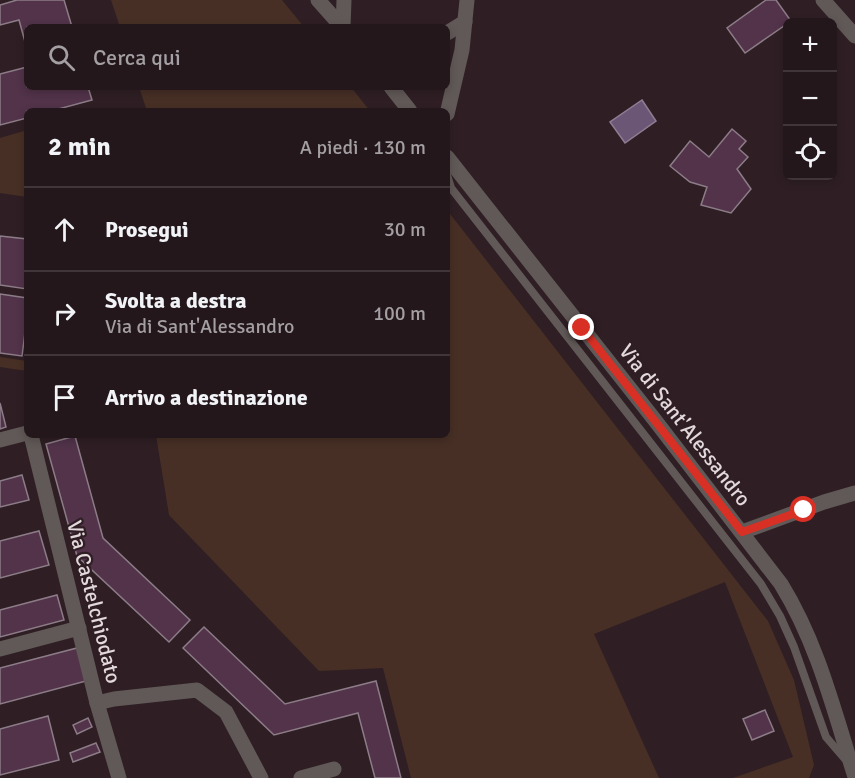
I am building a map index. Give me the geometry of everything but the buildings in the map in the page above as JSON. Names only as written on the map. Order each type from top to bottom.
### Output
[{"type":"street","points":[[318,0],[339,24]]},
{"type":"street","points":[[342,24],[344,0]]},
{"type":"street","points":[[448,108],[459,66],[467,0]]},
{"type":"street","points":[[823,0],[855,36]]},
{"type":"street","points":[[450,31],[465,22]]},
{"type":"street","points":[[393,90],[408,108]]},
{"type":"street","name":"Via di Sant'Alessandro","points":[[450,161],[781,584],[806,630],[825,680],[853,771]]},
{"type":"street","name":"Via Castelchiodato","points":[[0,440],[24,435]]},
{"type":"street","name":"Via Castelchiodato","points":[[30,438],[97,703],[119,778]]},
{"type":"street","points":[[742,532],[824,502],[855,494]]},
{"type":"street","points":[[0,649],[79,628]]},
{"type":"street","points":[[97,703],[197,690],[226,712],[261,778]]},
{"type":"street","points":[[301,778],[334,769]]},
{"type":"lane","points":[[450,185],[760,584],[780,616],[794,647],[826,737],[853,771]]},
{"type":"shaded area","points":[[111,0],[282,0],[302,24],[119,24]]},
{"type":"shaded area","points":[[140,90],[353,90],[368,108],[146,108]]},
{"type":"shaded area","points":[[642,100],[656,121],[625,143],[610,122]]},
{"type":"shaded area","points":[[24,131],[24,197],[0,193],[0,138]]},
{"type":"shaded area","points":[[450,214],[768,621],[794,680],[814,765],[809,778],[733,778],[793,757],[725,582],[594,634],[659,778],[411,778],[383,668],[319,671],[169,515],[156,438],[450,438]]},
{"type":"shaded area","points":[[0,357],[24,361],[24,371],[0,367]]},
{"type":"route","points":[[582,328],[742,532],[804,510]]}]
